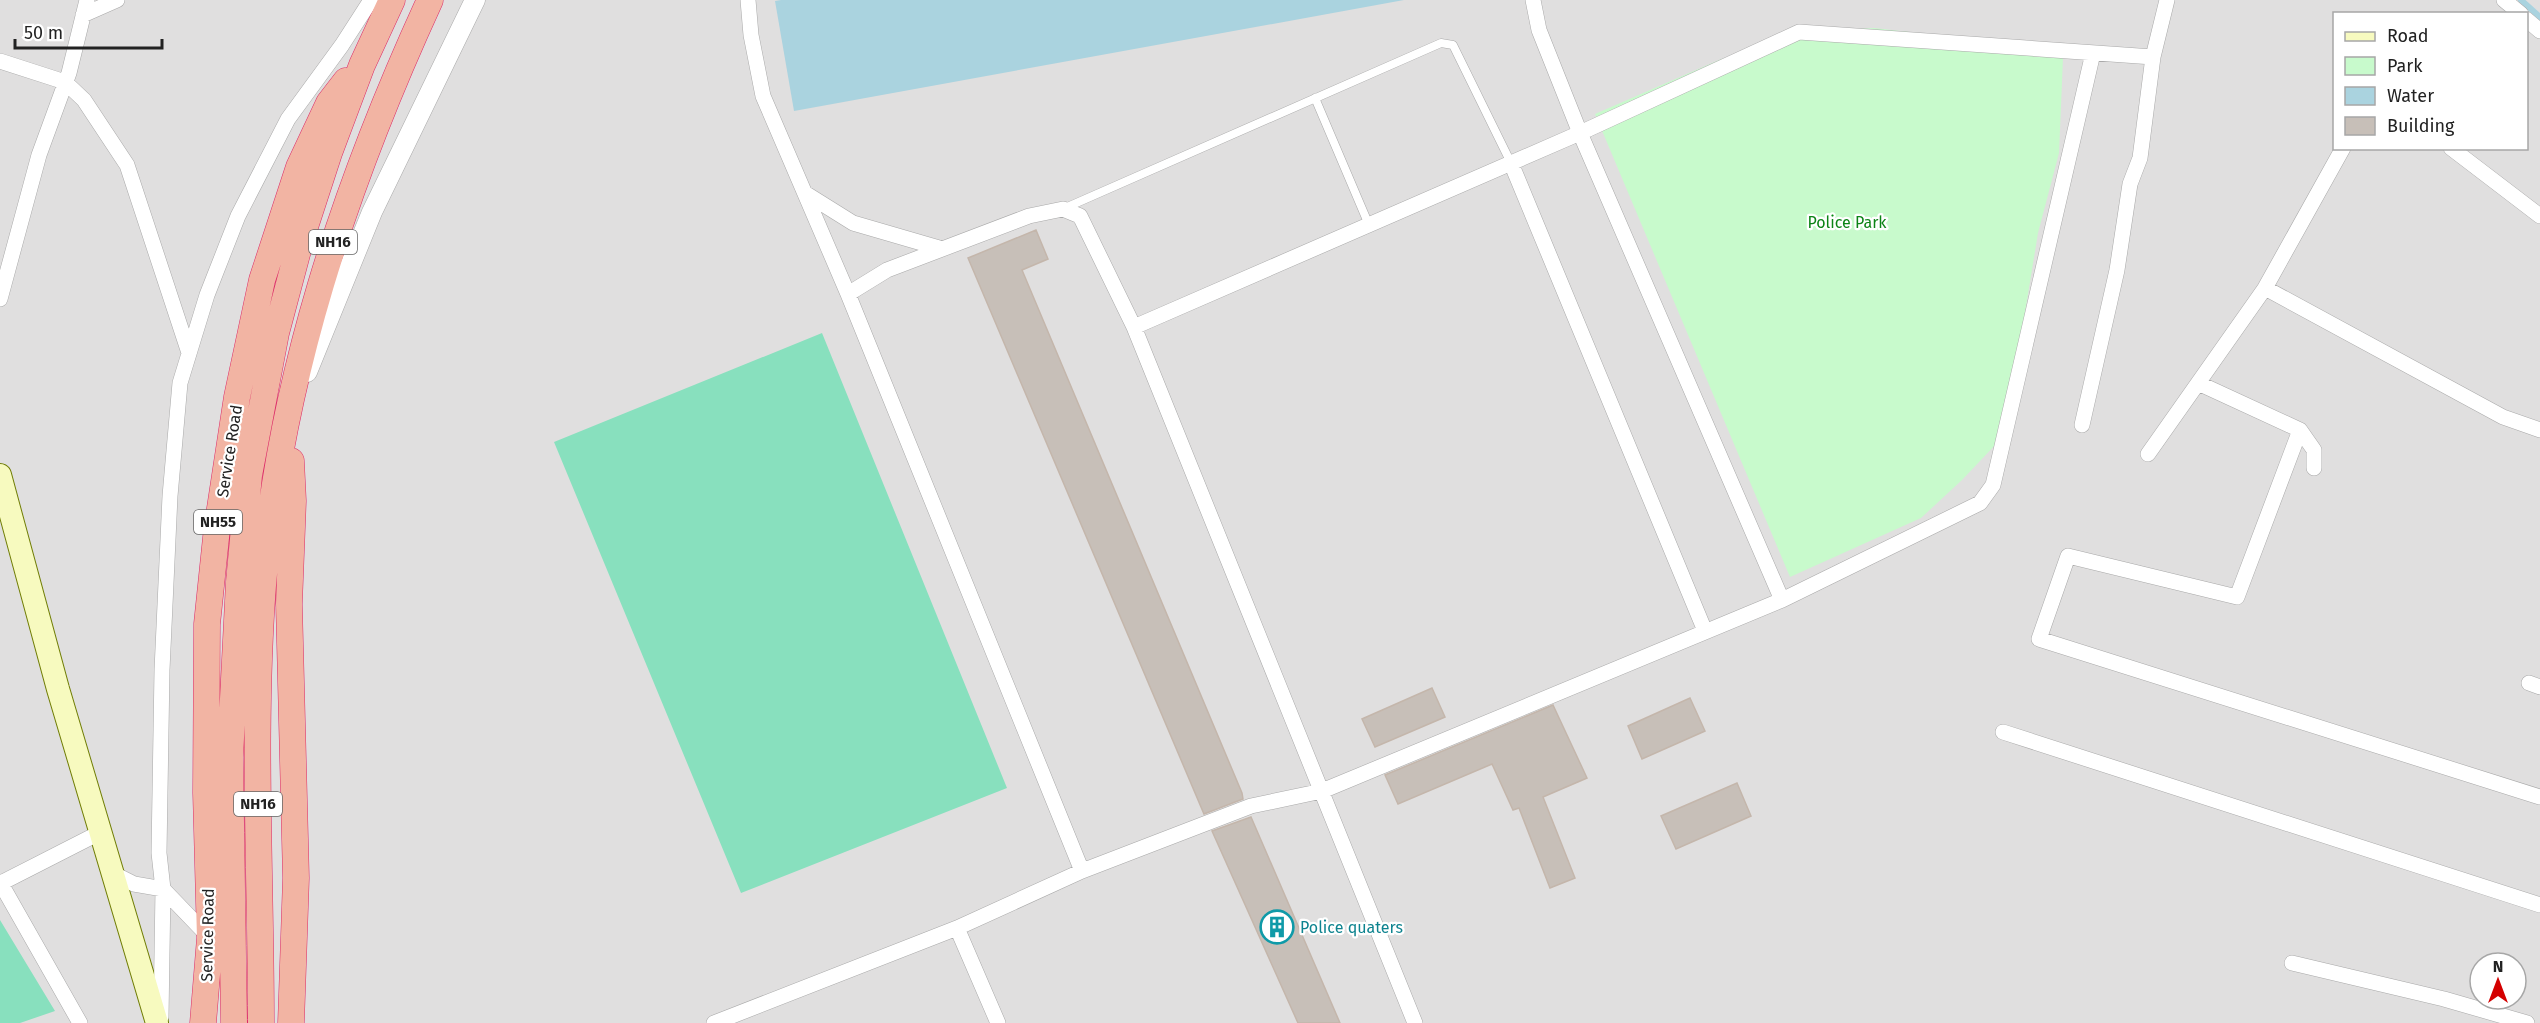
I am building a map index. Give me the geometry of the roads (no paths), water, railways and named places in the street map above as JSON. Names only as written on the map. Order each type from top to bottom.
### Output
[{"type":"highway","name":"NH16","points":[[233,1023],[230,757],[239,582],[249,475],[276,333],[301,239],[329,153],[366,57],[392,0]]},
{"type":"highway","name":"NH16","points":[[261,1023],[257,755],[263,584],[277,478],[304,342],[330,249],[396,74],[430,0]]},
{"type":"highway","name":"Service Road","points":[[203,1023],[210,938],[206,793],[207,624],[217,528],[237,397],[262,280],[299,167],[329,103],[366,57]]},
{"type":"highway","points":[[289,416],[293,501],[289,604],[296,878],[291,1023]]},
{"type":"main road","points":[[0,475],[58,689],[159,1023]]},
{"type":"street","points":[[0,299],[39,155],[65,82],[87,0]]},
{"type":"street","points":[[83,15],[117,0]]},
{"type":"street","points":[[159,1023],[163,889],[159,853],[162,659],[170,496],[180,383],[207,295],[238,216],[288,119],[342,45],[371,0]]},
{"type":"street","points":[[289,416],[372,212],[475,0]]},
{"type":"street","points":[[748,0],[751,35],[763,96],[848,294],[1082,871]]},
{"type":"street","points":[[1533,0],[1539,30],[1580,133],[1782,600]]},
{"type":"street","points":[[2082,425],[2117,270],[2130,184],[2140,158],[2153,57],[2167,0]]},
{"type":"street","points":[[2504,0],[2519,12]]},
{"type":"street","points":[[2528,21],[2540,31]]},
{"type":"street","points":[[1134,327],[1580,133],[1799,32],[2153,57]]},
{"type":"street","points":[[714,1023],[957,928],[1082,871],[1251,806],[1322,791],[1782,600],[1980,503],[1993,486],[2093,53]]},
{"type":"street","points":[[0,61],[65,82],[84,100],[127,165],[189,353]]},
{"type":"street","points":[[2148,454],[2265,288],[2342,150]]},
{"type":"street","points":[[2454,150],[2540,216]]},
{"type":"street","points":[[1511,163],[1705,631]]},
{"type":"street","points":[[805,193],[853,223],[939,248]]},
{"type":"street","points":[[848,294],[887,270],[939,248],[1029,216],[1063,209],[1080,216],[1134,327],[1415,1023]]},
{"type":"street","points":[[2265,288],[2504,417],[2540,429]]},
{"type":"street","points":[[2198,383],[2300,430],[2314,450],[2314,468]]},
{"type":"street","points":[[2300,430],[2237,597],[2068,556],[2039,639],[2540,797]]},
{"type":"street","points":[[2003,732],[2540,905]]},
{"type":"street","points":[[80,1023],[0,883],[101,832]]},
{"type":"street","points":[[112,873],[134,884],[163,889],[210,938],[231,972],[233,1023]]},
{"type":"street","points":[[957,928],[999,1023]]},
{"type":"street","points":[[2292,963],[2444,999],[2527,1023]]},
{"type":"lane","points":[[1063,209],[1441,43],[1453,45],[1511,163]]},
{"type":"lane","points":[[1315,98],[1369,225]]},
{"type":"water","points":[[1404,0],[794,111],[775,1]]},
{"type":"waterway","points":[[2521,0],[2540,17]]},
{"type":"place","name":"Police quaters","points":[[1277,927]]},
{"type":"park label","name":"Police Park","points":[[1847,222]]}]
